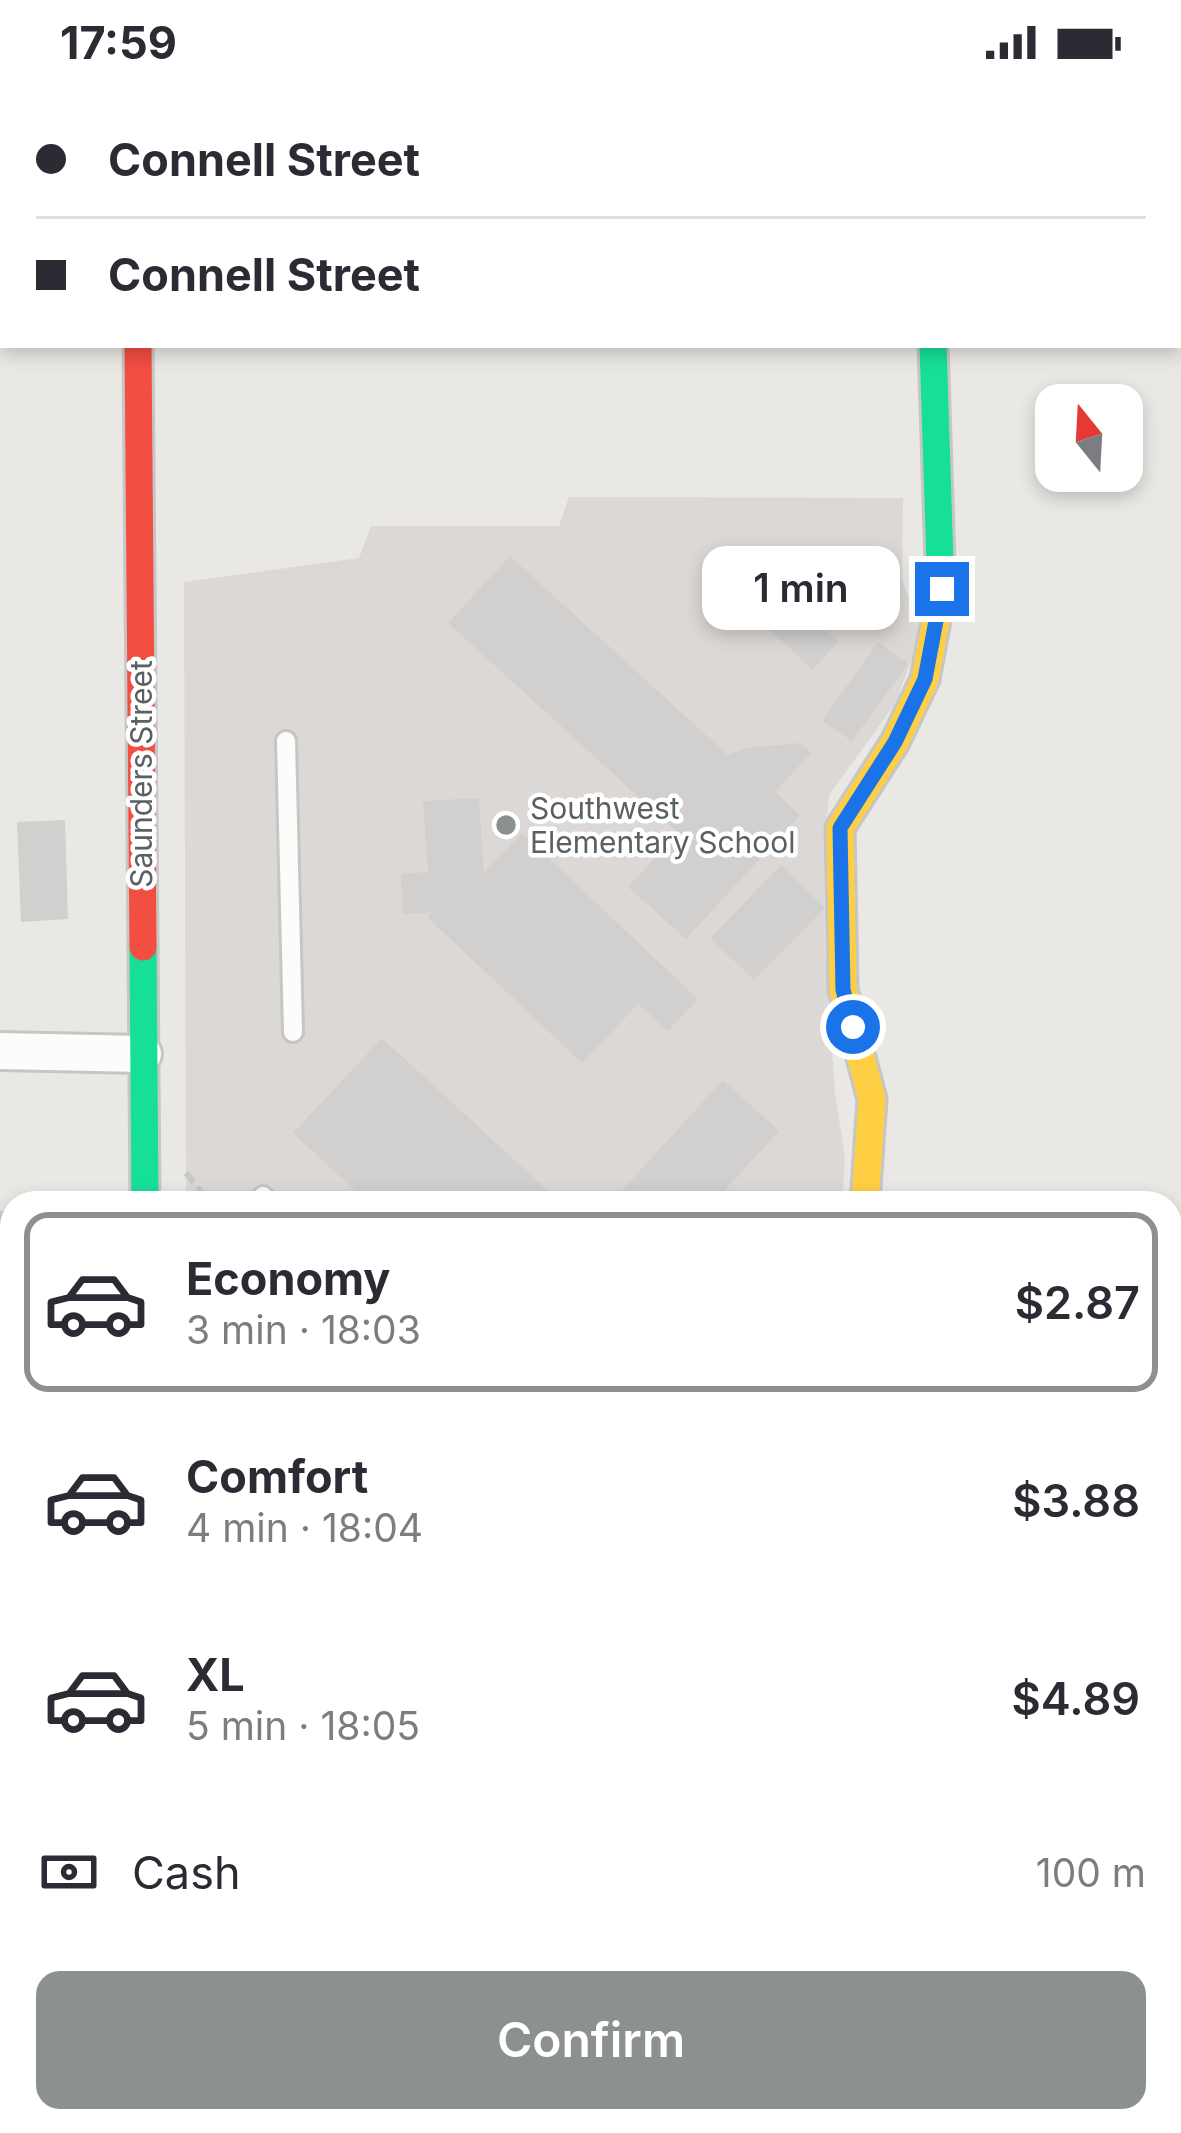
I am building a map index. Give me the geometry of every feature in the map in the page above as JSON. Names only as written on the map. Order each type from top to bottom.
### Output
[{"type":"street","name":"Saunders Street","points":[[137,348],[146,1191]]},
{"type":"street","points":[[866,1191],[872,1099],[843,990],[840,828],[895,742],[925,679],[942,589],[933,348]]},
{"type":"street","points":[[0,1052],[142,1054]]},
{"type":"lane","points":[[286,741],[293,1032]]},
{"type":"shaded area","name":"Southwest Elementary School","points":[[569,497],[903,498],[902,580],[922,632],[895,704],[829,795],[825,952],[835,1093],[845,1158],[843,1191],[186,1191],[184,582],[359,558],[371,526],[559,526]]},
{"type":"building","points":[[510,556],[728,755],[746,748],[800,743],[811,753],[775,792],[800,815],[686,939],[628,887],[678,833],[448,623]]},
{"type":"building","points":[[771,580],[838,642],[813,670],[745,607]]},
{"type":"building","points":[[878,642],[908,664],[852,741],[822,721]]},
{"type":"building","points":[[479,798],[484,873],[522,833],[698,999],[668,1031],[638,1004],[582,1063],[427,917],[432,912],[403,914],[401,874],[428,872],[423,801]]},
{"type":"building","points":[[65,820],[68,919],[21,922],[17,822]]},
{"type":"building","points":[[781,865],[825,908],[754,980],[710,938]]},
{"type":"building","points":[[382,1038],[548,1191],[355,1191],[293,1133]]},
{"type":"building","points":[[723,1080],[779,1131],[724,1191],[622,1190]]},
{"type":"traffic: fast","points":[[933,348],[941,594]]},
{"type":"traffic: fast","points":[[143,947],[145,1191]]},
{"type":"traffic: slow","points":[[866,1191],[872,1099],[843,990],[840,828],[895,742],[925,679],[941,594]]},
{"type":"traffic: jam","points":[[138,348],[143,947]]},
{"type":"place","name":"Southwest Elementary School","points":[[506,825]]},
{"type":"route","points":[[853,1027],[843,990],[840,828],[895,742],[925,679],[942,589]]}]
